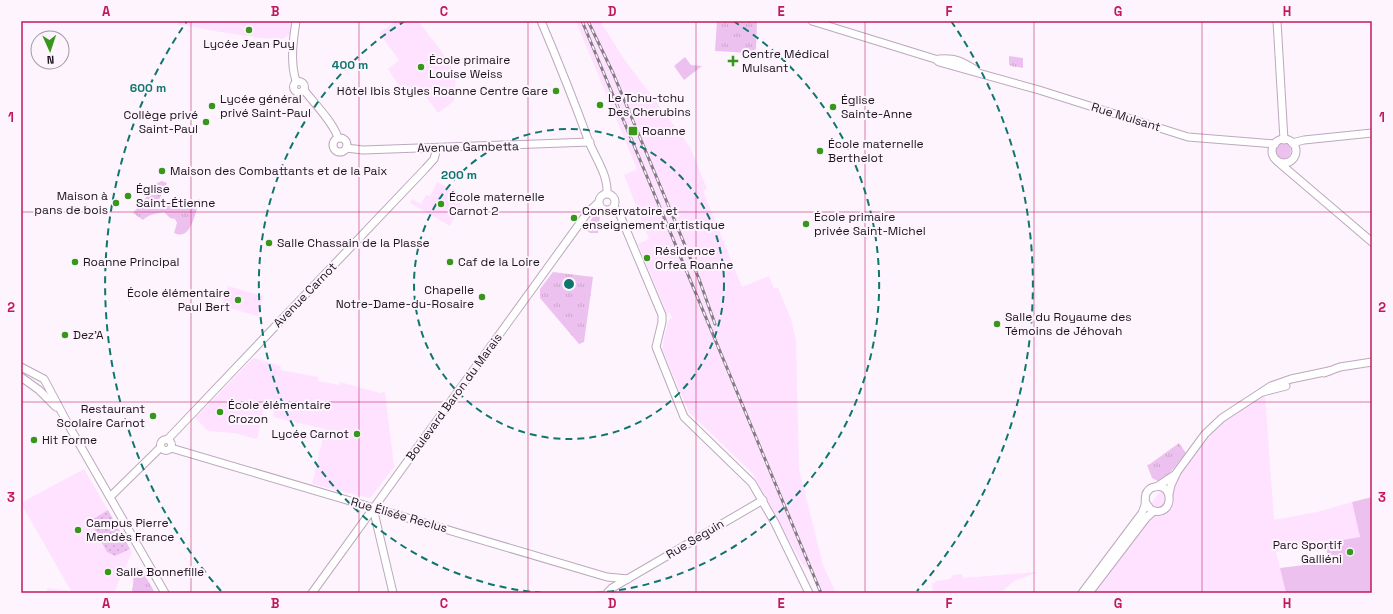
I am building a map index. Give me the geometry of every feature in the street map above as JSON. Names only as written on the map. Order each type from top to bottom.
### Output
[{"type":"street","points":[[296,21],[293,44],[293,66],[296,81],[293,85],[294,90],[299,92],[304,90],[332,126],[338,138]]},
{"type":"street","points":[[538,21],[578,115],[584,125]]},
{"type":"street","points":[[541,21],[607,183],[607,193]]},
{"type":"street","name":"Rue Mulsant","points":[[812,21],[935,59],[961,61],[981,73],[1188,136],[1275,144]]},
{"type":"street","points":[[1277,21],[1284,140]]},
{"type":"street","points":[[1372,134],[1304,140],[1292,143],[1284,140],[1278,141],[1272,148],[1272,153],[1277,161],[1372,242]]},
{"type":"street","points":[[338,138],[342,138],[346,141],[346,148],[341,152],[334,149],[333,142],[338,138]]},
{"type":"street","name":"Avenue Gambetta","points":[[346,148],[363,150],[590,142]]},
{"type":"street","points":[[1277,161],[1285,163],[1294,157],[1295,148],[1292,143]]},
{"type":"street","name":"Avenue Carnot","points":[[168,439],[425,169],[434,159],[437,148]]},
{"type":"street","points":[[1290,161],[1290,169],[1296,177]]},
{"type":"street","points":[[607,193],[600,196],[598,203],[600,208],[604,210],[614,207]]},
{"type":"street","points":[[607,193],[614,198],[614,207],[620,215],[662,315],[656,350],[684,417],[749,478],[784,540],[809,593]]},
{"type":"street","name":"Boulevard Baron du Marais","points":[[312,593],[588,212],[598,203]]},
{"type":"street","points":[[1177,472],[1147,492],[1145,496],[1146,503],[1149,508],[1154,511],[1159,511],[1166,508],[1170,502],[1169,494],[1177,472],[1205,434],[1222,418],[1241,404],[1271,386],[1284,381],[1340,367],[1372,362]]},
{"type":"street","points":[[21,367],[44,379],[165,593]]},
{"type":"street","points":[[21,377],[39,390],[63,414]]},
{"type":"street","points":[[110,497],[161,447],[164,439],[168,439],[172,443],[171,448],[166,450],[161,447]]},
{"type":"street","name":"Rue Élisée Reclus","points":[[171,448],[607,577],[628,579]]},
{"type":"street","points":[[1158,486],[1164,488],[1169,494]]},
{"type":"street","name":"Rue Seguin","points":[[608,593],[612,588],[762,500]]},
{"type":"street","points":[[1082,593],[1142,513],[1146,503]]},
{"type":"street","points":[[373,508],[393,593]]},
{"type":"street","points":[[1089,593],[1147,517],[1154,511]]},
{"type":"shaded area","name":"Lycée Jean Puy","points":[[179,21],[292,21],[290,34],[283,39],[261,38],[220,32],[178,24]]},
{"type":"shaded area","name":"École primaire Louise Weiss","points":[[396,21],[418,21],[439,48],[455,73],[454,101],[438,113],[418,86],[405,95],[388,69],[399,60],[379,33]]},
{"type":"shaded area","points":[[576,21],[600,21],[624,59],[690,147],[707,189],[703,191],[742,287],[769,276],[774,288],[778,288],[791,319],[796,341],[799,469],[823,565],[836,593],[819,593],[811,572],[801,562],[753,474],[689,412],[662,349],[667,324],[672,318],[670,312],[667,314],[638,244],[649,239],[624,175],[637,169]]},
{"type":"shaded area","name":"École maternelle Carnot 2","points":[[437,182],[465,197],[450,226],[410,203],[412,199],[421,204],[426,195],[430,196]]},
{"type":"shaded area","points":[[228,286],[263,296],[258,316],[222,306]]},
{"type":"shaded area","name":"Lycée Carnot","points":[[254,358],[281,366],[280,370],[318,377],[318,381],[339,385],[340,382],[380,393],[385,392],[394,467],[370,498],[312,484],[325,429],[273,417],[274,411],[272,409],[274,409],[275,400],[273,406],[265,404],[257,439],[234,433],[208,431],[195,418]]},
{"type":"shaded area","points":[[1265,396],[1274,520],[1317,512],[1352,502],[1360,537],[1276,552],[1286,593],[1092,593],[1155,498],[1223,420]]},
{"type":"shaded area","name":"Campus Pierre Mendès France","points":[[84,469],[132,552],[114,593],[40,593],[47,592],[47,588],[71,591],[21,503]]},
{"type":"shaded area","points":[[1038,572],[1014,581],[1000,593],[933,593],[932,583],[950,579],[953,575],[961,574],[964,578]]},
{"type":"green space","points":[[717,21],[757,21],[756,49],[751,53],[715,51]]},
{"type":"green space","points":[[1009,56],[1023,58],[1023,68],[1011,66],[1009,64]]},
{"type":"green space","points":[[685,57],[691,65],[702,66],[684,80],[674,66]]},
{"type":"green space","points":[[1283,143],[1290,148],[1291,151],[1286,158],[1283,159],[1276,154],[1275,151],[1280,144]]},
{"type":"green space","points":[[162,181],[167,183],[155,208],[158,209],[171,204],[179,206],[195,199],[200,199],[192,224],[185,233],[180,235],[174,233],[177,223],[175,219],[170,218],[164,212],[150,215],[143,220],[133,213],[150,193],[155,195],[157,193],[159,190],[157,183]]},
{"type":"green space","points":[[594,215],[600,216],[598,233],[590,233],[585,229]]},
{"type":"green space","points":[[553,272],[593,277],[584,342],[579,344],[540,298],[540,289]]},
{"type":"green space","points":[[1179,443],[1186,453],[1165,479],[1158,481],[1152,478],[1147,465]]},
{"type":"green space","name":"Parc Sportif Galliéni","points":[[1372,497],[1372,593],[1286,593],[1280,568],[1329,562],[1325,543],[1360,537],[1352,502]]},
{"type":"green space","points":[[108,510],[130,549],[115,556],[107,552],[90,521]]},
{"type":"green space","points":[[136,567],[142,570],[155,593],[136,593],[132,591],[133,573]]},
{"type":"railway","points":[[582,21],[821,593]]},
{"type":"railway","points":[[588,21],[613,73],[699,279],[715,324]]},
{"type":"place","name":"Lycée Jean Puy","points":[[249,30]]},
{"type":"place","name":"Centre Médical Mulsant","points":[[733,61]]},
{"type":"place","name":"École primaire Louise Weiss","points":[[421,67]]},
{"type":"place","name":"Hôtel Ibis Styles Roanne Centre Gare","points":[[556,91]]},
{"type":"place","name":"Le Tchu-tchu Des Cherubins","points":[[600,105]]},
{"type":"place","name":"Lycée général privé Saint-Paul","points":[[212,106]]},
{"type":"place","name":"Église Sainte-Anne","points":[[833,107]]},
{"type":"place","name":"Collège privé Saint-Paul","points":[[206,122]]},
{"type":"place","name":"Roanne","points":[[633,131]]},
{"type":"place","name":"École maternelle Berthelot","points":[[820,151]]},
{"type":"place","name":"Maison des Combattants et de la Paix","points":[[162,171]]},
{"type":"place","name":"Église Saint-Étienne","points":[[128,196]]},
{"type":"place","name":"Maison à pans de bois","points":[[116,203]]},
{"type":"place","name":"École maternelle Carnot 2","points":[[441,204]]},
{"type":"place","name":"Conservatoire et enseignement artistique","points":[[574,218]]},
{"type":"place","name":"École primaire privée Saint-Michel","points":[[806,224]]},
{"type":"place","name":"Salle Chassain de la Plasse","points":[[269,243]]},
{"type":"place","name":"Résidence Orfea Roanne","points":[[647,258]]},
{"type":"place","name":"Roanne Principal","points":[[75,262]]},
{"type":"place","name":"Caf de la Loire","points":[[450,262]]},
{"type":"place","name":"Chapelle Notre-Dame-du-Rosaire","points":[[482,297]]},
{"type":"place","name":"École élémentaire Paul Bert","points":[[238,300]]},
{"type":"place","name":"Salle du Royaume des Témoins de Jéhovah","points":[[997,324]]},
{"type":"place","name":"Dez'A","points":[[65,335]]},
{"type":"place","name":"École élémentaire Crozon","points":[[220,412]]},
{"type":"place","name":"Restaurant Scolaire Carnot","points":[[153,416]]},
{"type":"place","name":"Lycée Carnot","points":[[357,434]]},
{"type":"place","name":"Hit Forme","points":[[34,440]]},
{"type":"place","name":"Campus Pierre Mendès France","points":[[78,530]]},
{"type":"place","name":"Parc Sportif Galliéni","points":[[1350,552]]},
{"type":"place","name":"Salle Bonnefille","points":[[108,572]]}]
